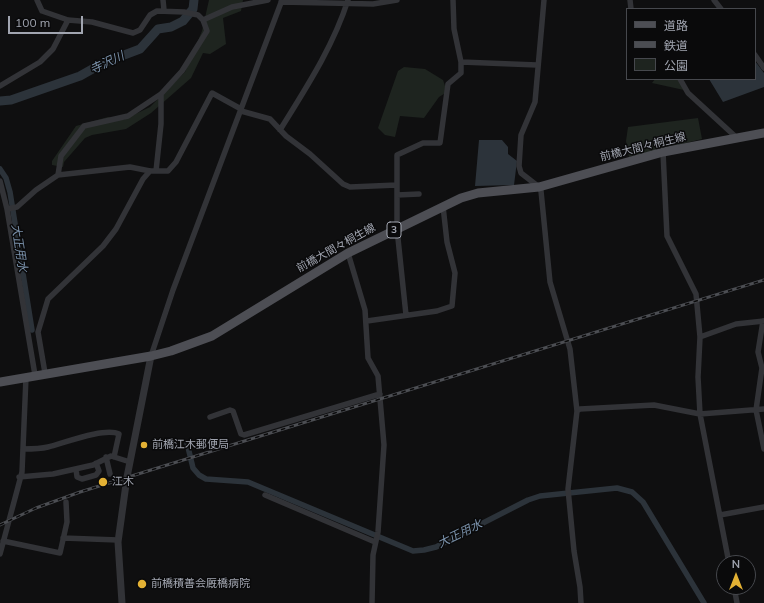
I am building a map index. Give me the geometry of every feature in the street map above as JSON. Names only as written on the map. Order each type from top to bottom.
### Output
[{"type":"main road","name":"前橋大間々桐生線","points":[[0,382],[37,374],[151,356],[171,351],[212,336],[348,253],[443,206],[478,193],[540,187],[663,152],[764,134]]},
{"type":"street","points":[[37,0],[42,11],[68,20],[92,22],[134,33],[140,30],[150,15],[157,11],[164,10],[198,15],[203,20],[207,31],[182,71],[161,94],[128,116],[84,126],[61,156],[58,175]]},
{"type":"street","points":[[163,0],[164,10]]},
{"type":"street","points":[[203,20],[232,8],[268,0]]},
{"type":"street","points":[[122,603],[118,540],[130,462],[151,356],[173,290],[282,1],[373,4],[397,0]]},
{"type":"street","points":[[406,315],[398,229],[397,155],[423,143],[440,143],[448,84],[460,75],[462,62],[454,29],[453,0]]},
{"type":"street","points":[[544,0],[537,64],[535,102],[521,135],[519,166],[521,173],[540,187],[550,282],[570,349],[577,411],[568,489],[581,603]]},
{"type":"street","points":[[714,0],[720,8]]},
{"type":"street","points":[[280,130],[317,70],[335,35],[348,2]]},
{"type":"street","points":[[0,86],[40,62],[53,49],[68,20]]},
{"type":"street","points":[[756,56],[764,68]]},
{"type":"street","points":[[462,62],[537,64]]},
{"type":"street","points":[[681,80],[688,93],[737,138]]},
{"type":"street","points":[[11,208],[58,175],[130,168],[168,171],[176,162],[212,93],[241,110],[270,119],[280,130],[343,184],[350,187],[397,185]]},
{"type":"street","points":[[0,554],[19,477],[22,472],[23,449],[37,374],[38,332],[48,299],[103,246],[116,229],[143,179],[153,171],[161,124],[161,94]]},
{"type":"street","points":[[663,152],[667,236],[696,294],[700,337],[698,377],[700,414],[728,555]]},
{"type":"street","points":[[0,180],[11,208],[37,374]]},
{"type":"street","points":[[397,195],[419,194]]},
{"type":"street","points":[[367,321],[437,311],[452,306],[455,273],[447,242],[443,206]]},
{"type":"street","points":[[348,253],[367,321],[368,358],[377,373],[380,394],[384,454],[378,532],[373,555],[372,603]]},
{"type":"street","points":[[700,337],[736,324],[763,321],[758,352],[762,368],[756,410],[764,449]]},
{"type":"street","points":[[210,417],[230,410],[233,411],[241,434],[244,435],[380,394]]},
{"type":"street","points":[[577,411],[654,405],[700,414],[764,409]]},
{"type":"street","points":[[23,449],[46,448],[98,434],[115,432],[119,434],[114,457]]},
{"type":"street","points":[[19,477],[53,474],[76,469],[96,463],[106,457],[114,457],[130,462]]},
{"type":"street","points":[[106,457],[110,474]]},
{"type":"street","points":[[76,469],[78,477],[82,479],[96,474],[99,471],[96,463]]},
{"type":"street","points":[[265,495],[375,541]]},
{"type":"street","points":[[3,541],[60,553],[67,522],[66,502]]},
{"type":"street","points":[[720,515],[764,507]]},
{"type":"street","points":[[63,538],[118,540]]},
{"type":"green space","points":[[209,0],[243,0],[241,11],[223,18],[226,44],[210,54],[203,53],[191,78],[151,113],[126,129],[92,135],[85,138],[64,162],[63,167],[52,165],[52,161],[76,126],[108,117],[123,120],[150,107],[185,72],[202,31]]},
{"type":"green space","points":[[404,67],[425,69],[443,80],[447,92],[439,97],[424,118],[400,116],[395,137],[385,135],[378,128],[398,71]]},
{"type":"green space","points":[[654,80],[679,80],[684,90],[652,83]]},
{"type":"green space","points":[[698,118],[702,139],[629,157],[626,141],[628,127]]},
{"type":"shaded area","points":[[756,62],[764,73],[764,87],[723,102],[710,80],[756,80]]},
{"type":"shaded area","points":[[479,140],[502,140],[508,147],[508,154],[517,161],[514,185],[475,186]]},
{"type":"waterway","name":"寺沢川","points":[[0,101],[11,100],[80,76],[103,63],[140,49],[158,29],[171,27],[183,21],[193,9],[194,0]]},
{"type":"waterway","name":"大正用水","points":[[0,169],[6,178],[10,192],[32,330]]},
{"type":"waterway","name":"大正用水","points":[[187,443],[193,468],[199,475],[206,479],[248,482],[413,551],[436,547],[528,500],[540,496],[617,488],[632,492],[643,502],[704,603]]},
{"type":"railway","points":[[0,525],[36,508],[80,492],[764,280]]},
{"type":"place","name":"前橋江木郵便局","points":[[144,445]]},
{"type":"place","name":"江木","points":[[103,482]]},
{"type":"place","name":"前橋積善会厩橋病院","points":[[142,584]]}]
